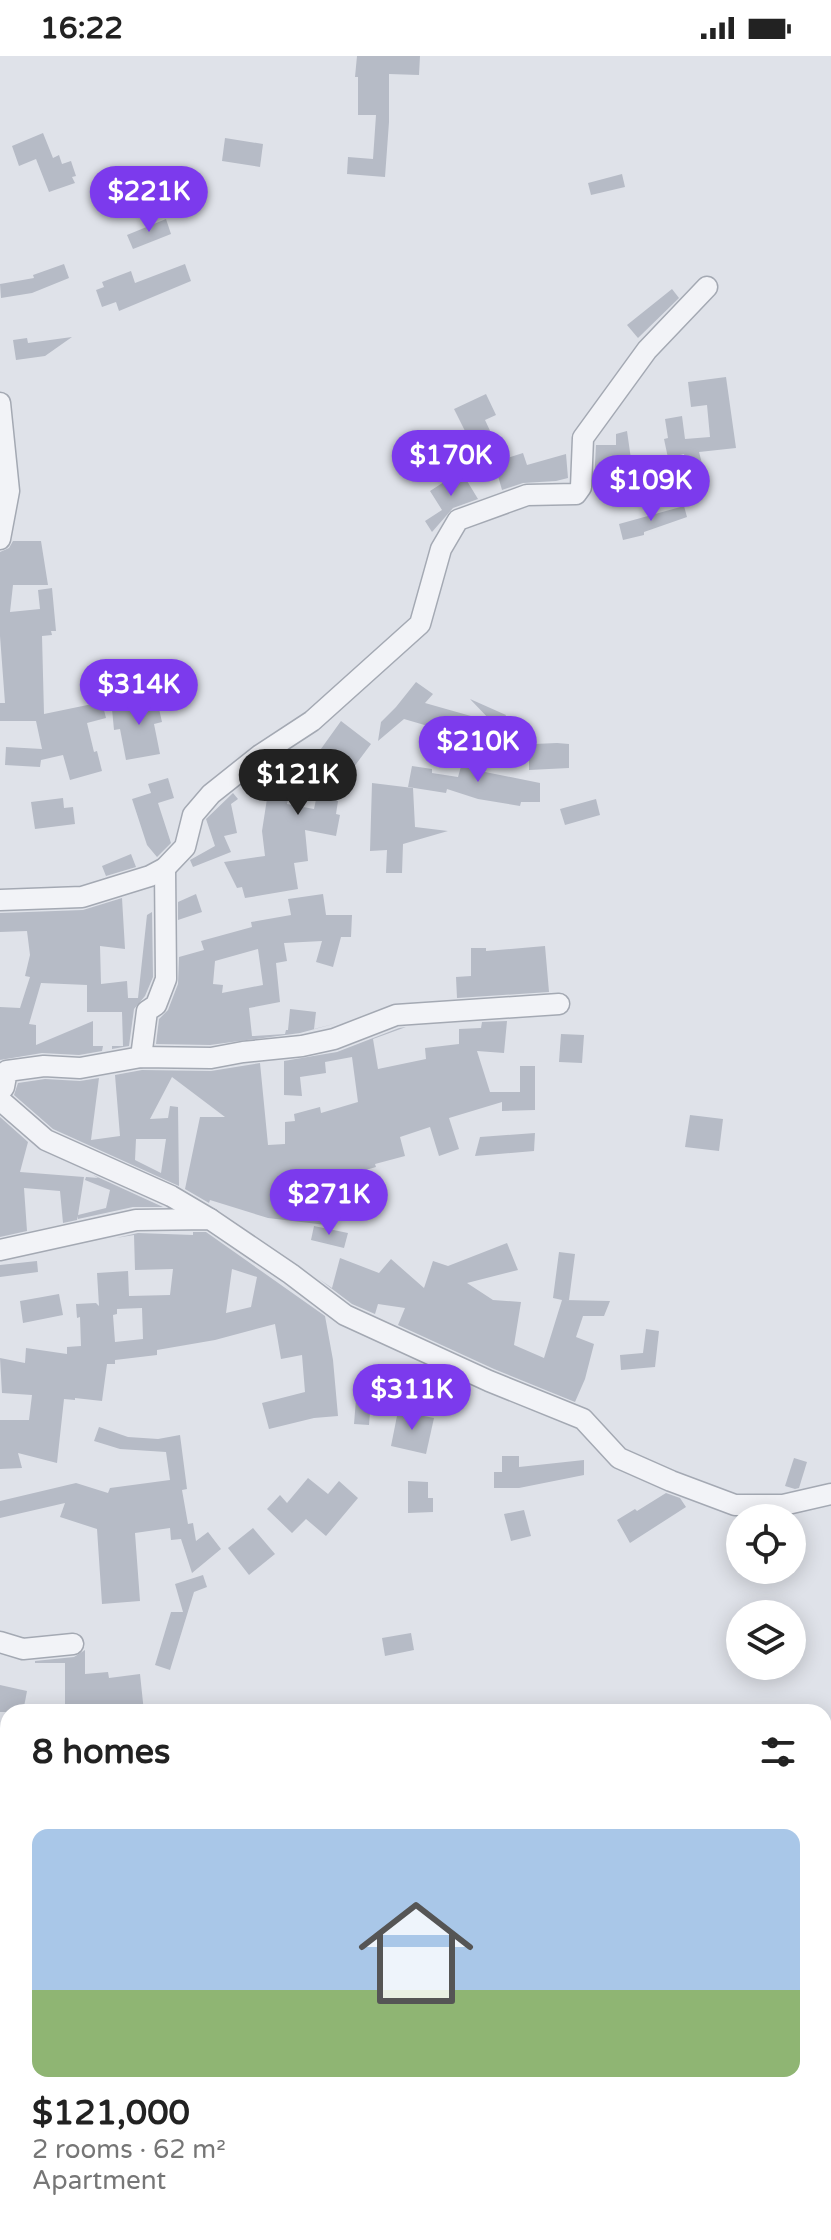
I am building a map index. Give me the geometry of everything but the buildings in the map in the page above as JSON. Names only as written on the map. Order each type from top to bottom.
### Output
[{"type":"street","points":[[0,900],[82,897],[150,876],[165,868],[185,847],[193,815],[211,794],[260,755],[312,721],[420,624],[441,549],[458,520],[527,495],[576,494],[581,487],[583,438],[647,350],[707,287]]},
{"type":"street","points":[[0,403],[9,491],[0,539]]},
{"type":"street","points":[[141,1057],[147,1011],[156,1005],[166,979],[165,868]]},
{"type":"street","points":[[0,1092],[7,1071],[44,1066],[80,1068],[141,1057],[211,1058],[334,1039],[396,1015],[559,1004]]},
{"type":"street","points":[[0,1100],[46,1140],[171,1196],[210,1219],[345,1315],[489,1381],[583,1419],[619,1458],[735,1505],[783,1505],[831,1494]]},
{"type":"street","points":[[0,1250],[136,1220],[210,1219]]},
{"type":"street","points":[[0,1642],[23,1649],[73,1644]]}]
